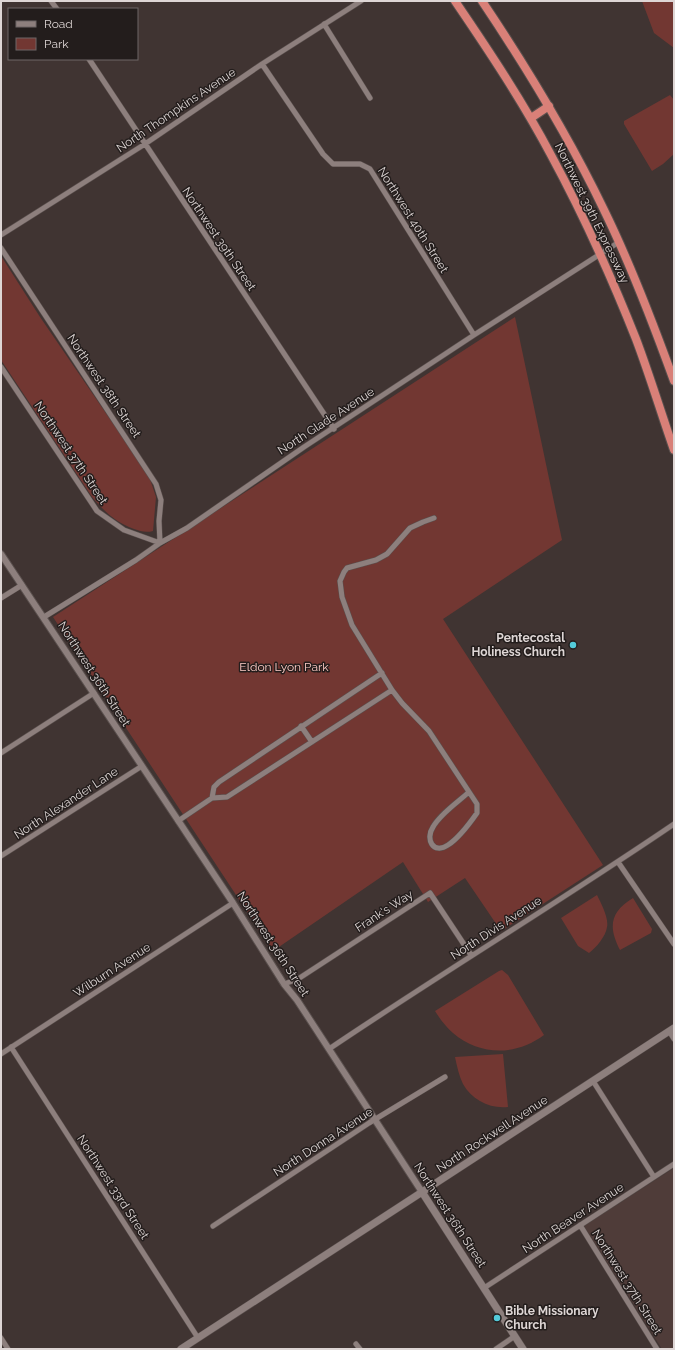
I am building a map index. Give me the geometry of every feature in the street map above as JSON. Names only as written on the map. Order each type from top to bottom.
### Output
[{"type":"highway","name":"Northwest 39th Expressway","points":[[456,1],[551,154],[600,254],[636,340],[674,450]]},
{"type":"highway","name":"Northwest 39th Expressway","points":[[482,1],[510,43],[584,170],[619,242],[658,337],[674,381]]},
{"type":"highway","points":[[530,118],[548,106]]},
{"type":"main road","name":"North Rockwell Avenue","points":[[181,1349],[672,1030]]},
{"type":"main road","name":"Northwest 36th Street","points":[[422,1192],[523,1349]]},
{"type":"street","name":"North Thompkins Avenue","points":[[1,236],[145,144],[262,64],[361,1]]},
{"type":"street","points":[[324,24],[370,98]]},
{"type":"street","name":"Northwest 39th Street","points":[[90,60],[334,429]]},
{"type":"street","name":"Northwest 40th Street","points":[[262,64],[322,154],[333,164],[360,164],[370,169],[474,335]]},
{"type":"street","name":"North Glade Avenue","points":[[44,617],[136,560],[160,543],[187,528],[304,447],[334,429],[474,335],[619,242]]},
{"type":"street","name":"Northwest 38th Street","points":[[1,248],[156,484],[161,500],[159,520],[160,543]]},
{"type":"street","name":"Northwest 37th Street","points":[[1,366],[97,511],[124,530],[160,543]]},
{"type":"street","points":[[434,518],[410,528],[387,554],[376,560],[347,568],[340,581],[342,597],[352,625],[392,690],[429,731],[477,804],[477,813],[449,845],[441,848],[434,847],[430,842],[429,834],[433,826],[469,792]]},
{"type":"street","name":"Northwest 36th Street","points":[[1,554],[233,903],[284,984],[297,1000],[422,1192]]},
{"type":"street","points":[[1,598],[22,585]]},
{"type":"street","points":[[212,798],[214,787],[219,782],[382,673]]},
{"type":"street","points":[[178,821],[212,798],[227,797],[392,690]]},
{"type":"street","points":[[1,753],[94,693]]},
{"type":"street","points":[[301,726],[312,742]]},
{"type":"street","name":"North Alexander Lane","points":[[1,856],[142,766]]},
{"type":"street","name":"North Divis Avenue","points":[[329,1049],[471,955],[618,862],[674,824]]},
{"type":"street","points":[[618,862],[674,944]]},
{"type":"street","name":"Frank's Way","points":[[284,984],[298,979],[430,893],[471,955]]},
{"type":"street","name":"Wilburn Avenue","points":[[1,1054],[233,903]]},
{"type":"street","points":[[672,1030],[674,1039]]},
{"type":"street","name":"Northwest 33rd Street","points":[[11,1047],[198,1338]]},
{"type":"street","name":"North Donna Avenue","points":[[213,1226],[375,1120],[445,1077]]},
{"type":"street","points":[[594,1082],[654,1177]]},
{"type":"street","name":"North Beaver Avenue","points":[[484,1288],[674,1164]]},
{"type":"street","name":"Northwest 37th Street","points":[[580,1225],[657,1349]]},
{"type":"street","points":[[496,1349],[515,1336]]},
{"type":"street","points":[[1,1338],[8,1349]]},
{"type":"street","points":[[356,1344],[360,1349]]},
{"type":"shaded area","points":[[674,1168],[674,1349],[662,1349],[584,1226]]},
{"type":"green space","points":[[642,1],[674,1],[674,48],[654,33]]},
{"type":"green space","points":[[670,95],[674,100],[674,154],[652,171],[624,124],[624,121]]},
{"type":"green space","points":[[1,256],[40,317],[149,476],[156,497],[153,531],[143,532],[121,523],[106,512],[92,497],[1,360]]},
{"type":"green space","name":"Eldon Lyon Park","points":[[515,317],[562,540],[443,619],[603,865],[501,931],[465,878],[428,902],[403,862],[273,951],[53,617]]},
{"type":"green space","points":[[597,895],[606,915],[607,927],[600,942],[589,953],[578,946],[561,918]]},
{"type":"green space","points":[[633,898],[652,929],[651,933],[620,950],[614,934],[613,921],[625,903]]},
{"type":"green space","points":[[502,970],[508,975],[544,1035],[522,1047],[510,1050],[486,1049],[475,1046],[464,1041],[453,1033],[443,1023],[435,1011]]},
{"type":"green space","points":[[503,1054],[508,1107],[488,1105],[471,1095],[463,1084],[455,1057]]},
{"type":"place","name":"Pentecostal Holiness Church","points":[[573,645]]},
{"type":"place","name":"Bible Missionary Church","points":[[497,1318]]}]
